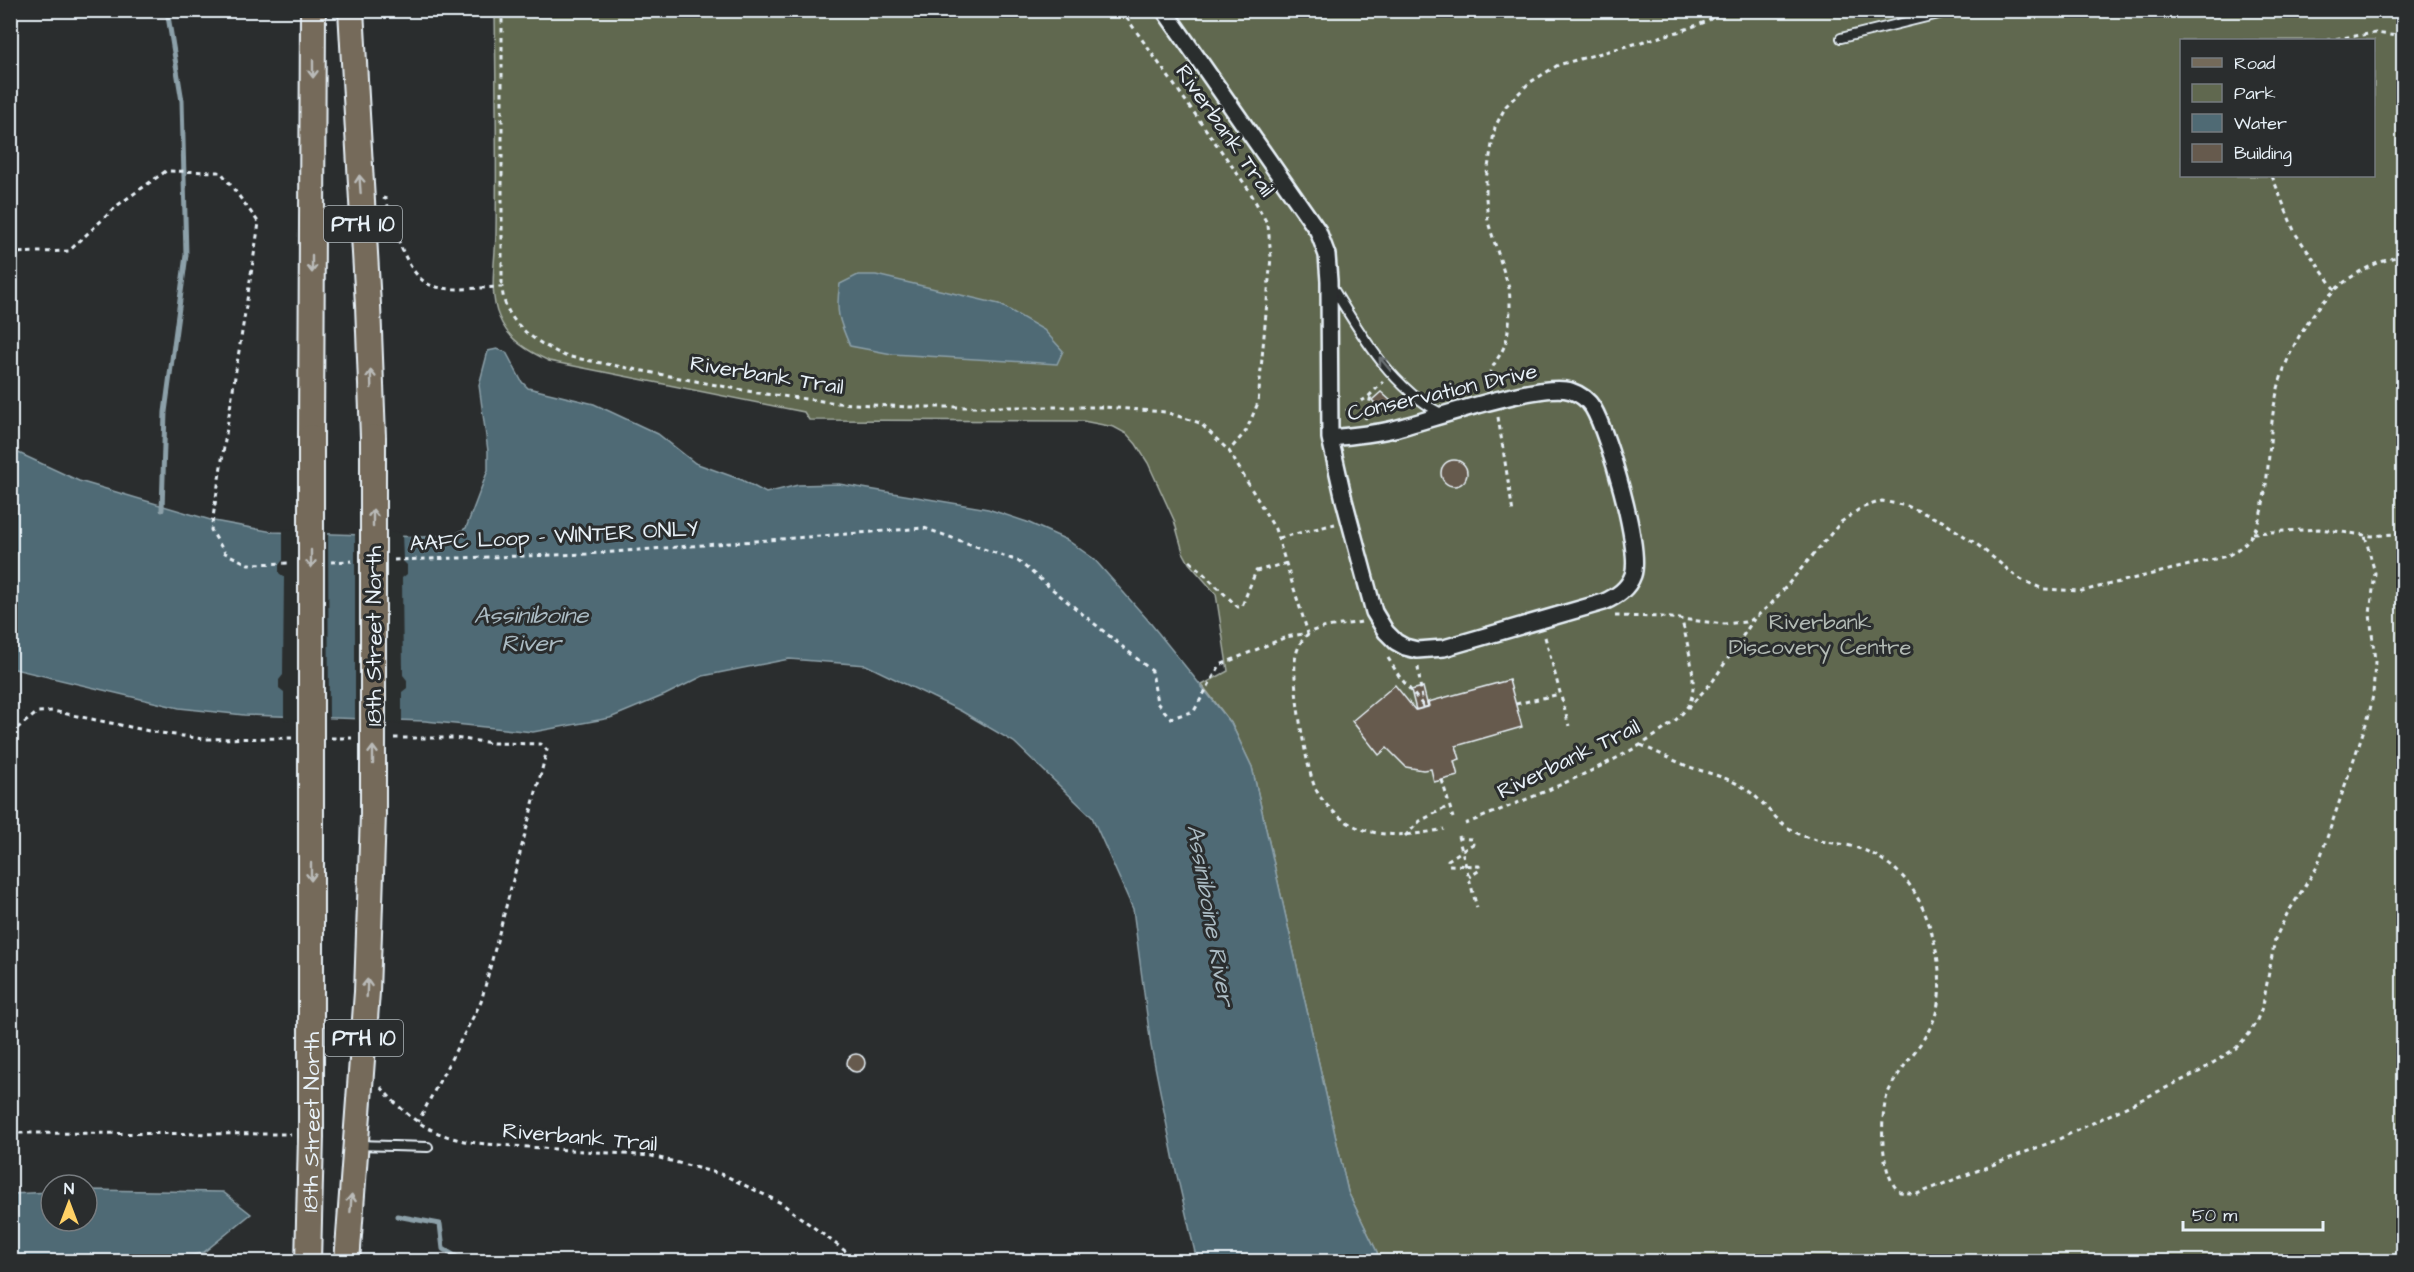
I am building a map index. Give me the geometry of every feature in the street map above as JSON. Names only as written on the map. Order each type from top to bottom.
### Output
[{"type":"main road","name":"18th Street North","points":[[308,1262],[311,1137],[311,437],[314,10]]},
{"type":"main road","name":"18th Street North","points":[[347,1262],[367,992],[373,814],[373,437],[351,10]]},
{"type":"street","name":"Conservation Drive","points":[[1164,10],[1318,231],[1327,255],[1330,431],[1350,521],[1374,612],[1386,632],[1405,647],[1430,650],[1604,603],[1618,595],[1628,585],[1635,562],[1634,546],[1620,484],[1603,430],[1589,402],[1571,391],[1549,389],[1361,435],[1330,431]]},
{"type":"lane","points":[[1841,38],[1955,10]]},
{"type":"lane","points":[[1329,281],[1363,337],[1395,376],[1418,400],[1445,415]]},
{"type":"lane","points":[[356,1145],[428,1147]]},
{"type":"path","name":"Riverbank Trail","points":[[502,10],[502,287],[505,306],[520,328],[565,356],[758,393],[838,403],[909,407],[1104,407],[1165,412],[1200,423],[1229,451],[1269,517],[1279,538],[1308,633]]},
{"type":"path","name":"Riverbank Trail","points":[[1121,10],[1249,190],[1268,225],[1271,256],[1258,403],[1246,431],[1229,451]]},
{"type":"path","points":[[1491,391],[1489,375],[1506,341],[1510,299],[1509,288],[1488,222],[1486,178],[1495,127],[1506,106],[1529,83],[1558,64],[1680,31],[1708,21],[1721,10]]},
{"type":"path","points":[[2334,39],[2376,33],[2403,37]]},
{"type":"path","points":[[10,253],[69,251],[118,205],[166,171],[221,172],[260,223],[211,530],[225,553],[249,564],[295,563]]},
{"type":"path","points":[[2272,177],[2295,233],[2335,290]]},
{"type":"path","points":[[381,198],[386,199],[400,244],[418,277],[430,285],[446,288],[502,287]]},
{"type":"path","points":[[2403,255],[2368,266],[2353,274],[2335,290],[2302,331],[2285,367],[2276,397],[2261,516],[2253,533],[2319,529],[2365,536],[2403,533]]},
{"type":"path","points":[[1330,431],[1371,395],[1381,383],[1395,376]]},
{"type":"path","points":[[1361,435],[1371,395]]},
{"type":"path","points":[[1497,413],[1513,513]]},
{"type":"path","name":"Riverbank Trail","points":[[1466,824],[1575,777],[1641,745],[1680,718],[1713,681],[1755,618],[1772,603],[1841,522],[1861,508],[1882,501],[1907,506],[1942,521],[1979,546],[2018,578],[2043,590],[2061,592],[2082,591],[2210,562],[2235,552],[2253,533]]},
{"type":"path","points":[[1279,538],[1350,521]]},
{"type":"path","name":"AAFC Loop - WINTER ONLY","points":[[388,560],[587,554],[924,528],[1018,561],[1152,671],[1157,703],[1171,718],[1194,711],[1220,665],[1286,638],[1308,633]]},
{"type":"path","points":[[1641,745],[1745,789],[1785,825],[1804,837],[1848,845],[1876,856],[1905,879],[1916,896],[1935,945],[1939,972],[1939,1000],[1932,1026],[1887,1096],[1883,1121],[1886,1168],[1891,1183],[1900,1192],[1917,1194],[2057,1140],[2199,1072],[2220,1060],[2250,1034],[2263,1005],[2275,939],[2287,914],[2317,867],[2369,715],[2375,661],[2370,614],[2375,573],[2365,536]]},
{"type":"path","points":[[330,562],[354,561]]},
{"type":"path","points":[[1190,561],[1238,607],[1242,606],[1257,571],[1287,562]]},
{"type":"path","points":[[1610,616],[1638,615],[1724,624],[1745,622],[1755,618]]},
{"type":"path","points":[[1680,718],[1690,701],[1693,689],[1682,620]]},
{"type":"path","points":[[1361,622],[1308,633],[1297,651],[1294,673],[1314,786],[1324,802],[1337,815],[1352,824],[1397,836],[1444,829]]},
{"type":"path","name":"Riverbank Trail","points":[[1544,632],[1569,726]]},
{"type":"path","points":[[1388,658],[1423,706],[1418,665]]},
{"type":"path","points":[[1516,704],[1561,694]]},
{"type":"path","points":[[10,734],[38,712],[53,711]]},
{"type":"path","points":[[418,1122],[481,1002],[547,754]]},
{"type":"path","points":[[1442,783],[1453,818]]},
{"type":"path","points":[[1405,836],[1420,820],[1449,806]]},
{"type":"path","points":[[1469,878],[1480,870],[1479,866],[1466,866],[1449,865],[1448,860],[1462,851],[1473,844],[1472,839],[1458,837],[1462,851],[1466,866],[1469,878],[1477,908]]},
{"type":"path","name":"Riverbank Trail","points":[[379,1085],[396,1104],[435,1133],[472,1143],[652,1156],[724,1175],[781,1203],[860,1262]]},
{"type":"path","points":[[10,1133],[295,1134]]},
{"type":"green space","name":"Riverbank Discovery Centre","points":[[495,11],[2403,11],[2404,1231],[2395,1261],[1379,1261],[1377,1252],[1348,1192],[1252,767],[1231,723],[1202,685],[1228,671],[1216,594],[1189,563],[1183,552],[1174,520],[1148,463],[1136,444],[1127,434],[1114,427],[1083,421],[809,420],[804,412],[549,361],[526,349],[513,338],[499,317],[494,297],[493,275],[496,203]]},
{"type":"water","points":[[858,275],[876,275],[999,304],[1044,330],[1063,351],[1057,364],[892,354],[850,346],[839,316],[840,284]]},
{"type":"water","name":"Assiniboine River","points":[[497,349],[506,352],[522,382],[528,388],[594,404],[658,434],[695,463],[742,480],[766,493],[798,485],[839,484],[988,509],[1027,522],[1067,540],[1094,559],[1147,619],[1231,723],[1252,767],[1348,1192],[1377,1252],[1379,1261],[1197,1261],[1151,1046],[1133,909],[1092,817],[1014,742],[961,711],[866,665],[789,659],[703,676],[610,718],[533,732],[425,721],[244,715],[179,708],[10,668],[10,449],[79,481],[214,521],[273,532],[424,537],[456,534],[466,528],[488,470],[488,451],[479,385],[488,351]]},
{"type":"water","points":[[99,1190],[223,1192],[251,1214],[204,1252],[187,1257],[183,1261],[11,1261],[11,1194],[39,1193],[39,1233],[99,1233]]},
{"type":"pier","points":[[283,529],[328,531],[329,721],[284,719],[284,692],[279,688],[279,680],[283,675],[284,577],[279,573],[279,565],[283,560]]},
{"type":"pier","points":[[355,532],[402,533],[403,561],[407,565],[407,574],[402,578],[403,675],[407,680],[407,688],[402,692],[402,724],[355,722]]},
{"type":"building","points":[[1381,392],[1392,402],[1382,411],[1372,400]]},
{"type":"building","points":[[1454,460],[1463,464],[1467,473],[1463,482],[1454,486],[1445,482],[1441,473],[1445,464]]},
{"type":"building","points":[[1509,680],[1522,727],[1456,746],[1460,759],[1454,761],[1458,776],[1434,782],[1431,769],[1406,767],[1387,748],[1379,755],[1352,721],[1395,685],[1415,710],[1429,706],[1428,702]]},
{"type":"building","points":[[1423,687],[1428,707],[1416,710],[1411,690]]},
{"type":"building","points":[[852,1054],[860,1054],[865,1059],[863,1070],[852,1072],[847,1067],[847,1059]]},
{"type":"waterway","points":[[162,510],[165,412],[186,255],[182,101],[167,10]]},
{"type":"waterway","points":[[397,1216],[440,1224],[443,1249],[465,1262]]}]
